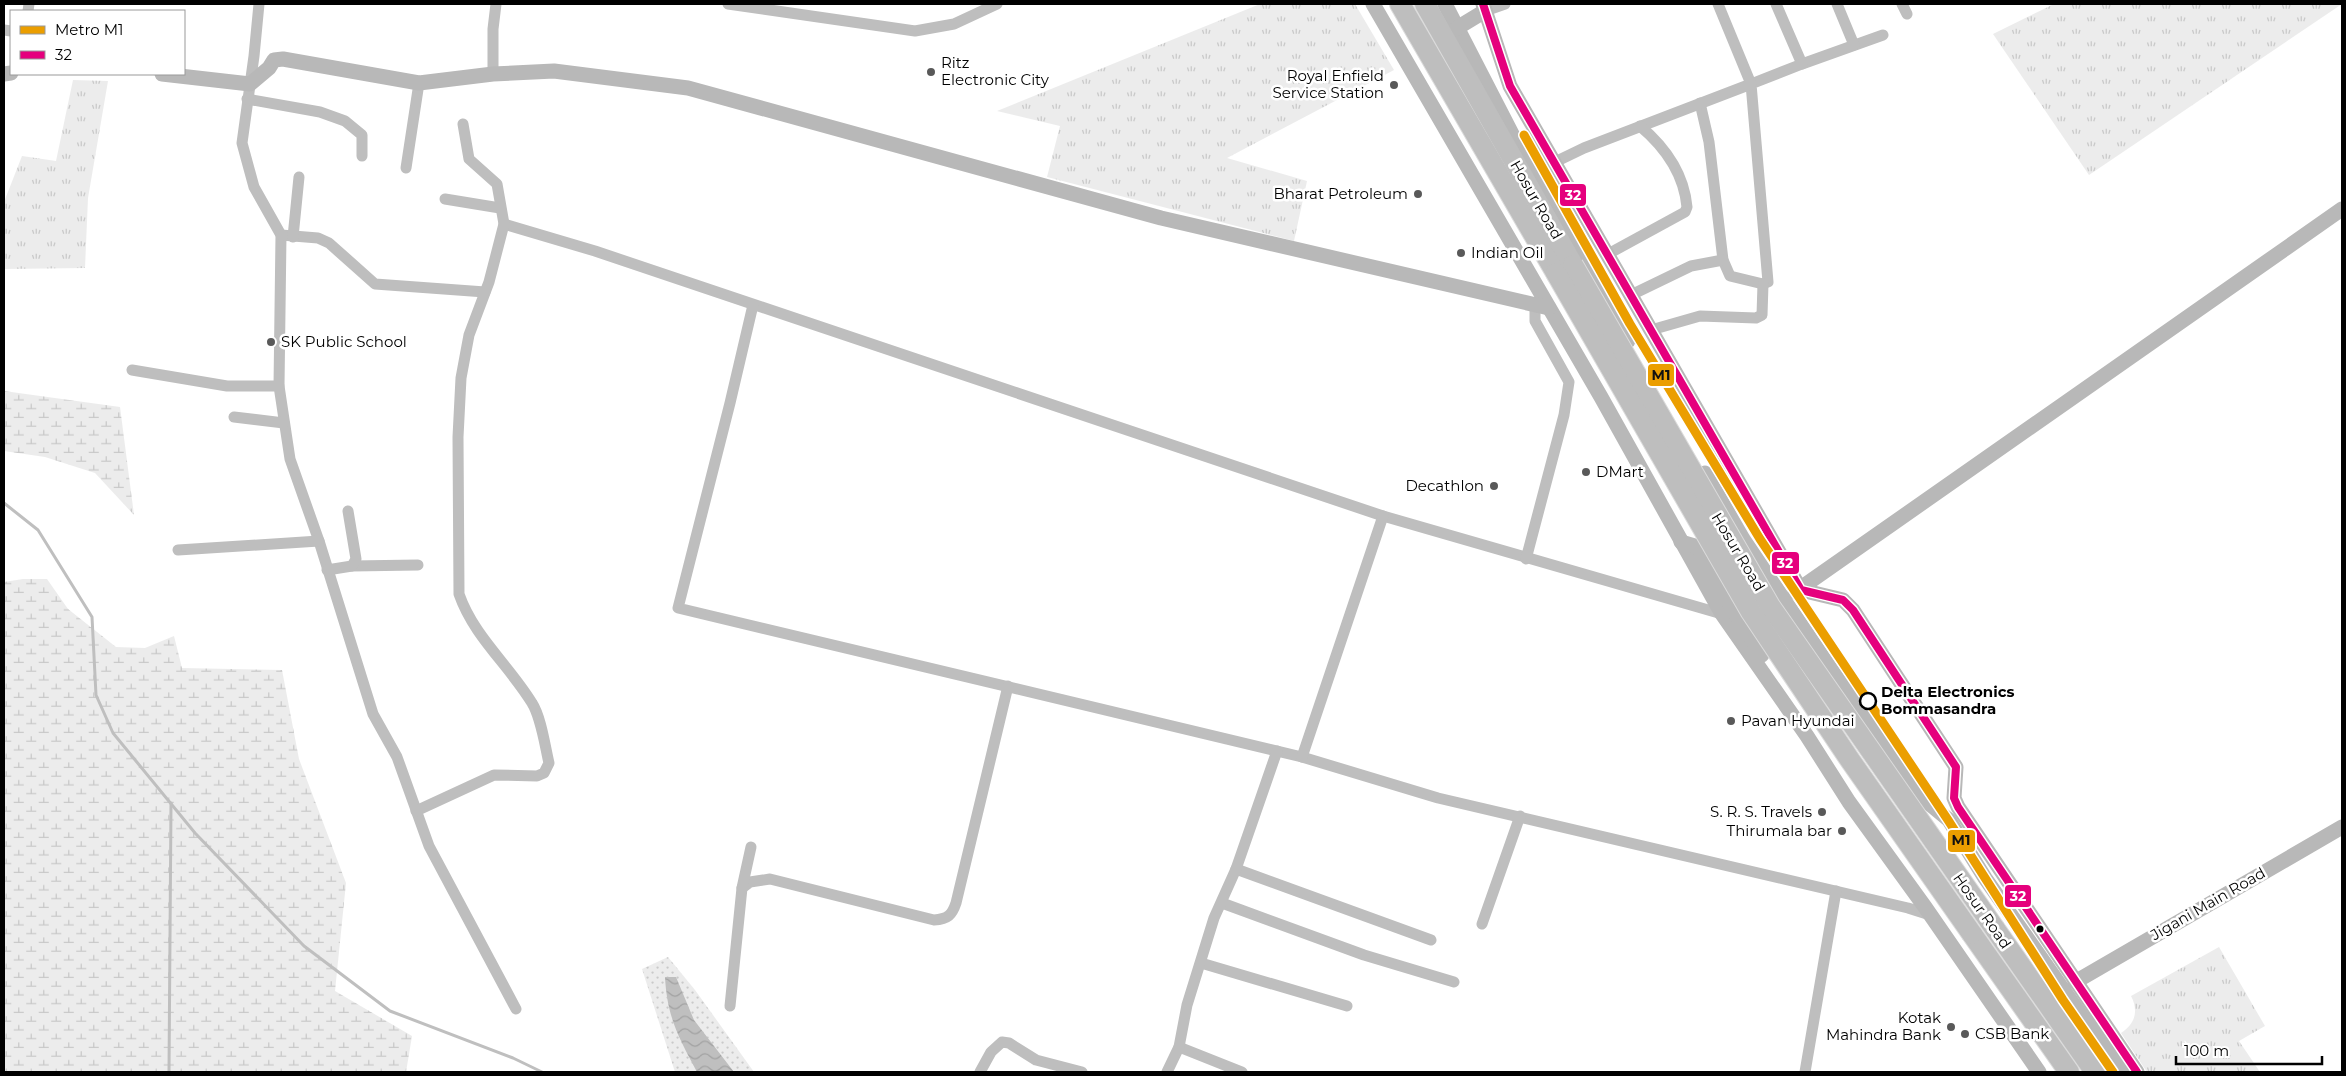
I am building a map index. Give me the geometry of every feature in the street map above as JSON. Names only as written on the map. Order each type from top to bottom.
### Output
[{"type":"highway","name":"Hosur Road","points":[[1400,4],[1770,606],[2095,1072]]},
{"type":"highway","name":"Hosur Road","points":[[1425,4],[1564,269],[1751,612],[1850,760],[2069,1072]]},
{"type":"street","points":[[259,4],[242,143],[254,188],[287,236]]},
{"type":"street","points":[[493,74],[493,29],[496,4]]},
{"type":"street","points":[[728,4],[916,31],[954,24],[997,4]]},
{"type":"street","points":[[1373,4],[1542,306],[1681,542],[1849,802],[2039,1072]]},
{"type":"street","points":[[1445,4],[1534,175],[1743,539],[1920,796],[1949,820],[1985,878],[2046,952],[2075,982],[2137,1072]]},
{"type":"street","points":[[1457,28],[1484,8],[1505,4]]},
{"type":"street","points":[[1700,103],[1709,142],[1723,260],[1730,276],[1762,284],[1768,282],[1751,84],[1718,4]]},
{"type":"street","points":[[1776,4],[1802,64]]},
{"type":"street","points":[[1837,4],[1854,45]]},
{"type":"street","points":[[1484,8],[1510,86],[1801,590],[1843,600],[1853,610],[1956,767],[1954,798],[2046,952],[2121,1072]]},
{"type":"street","points":[[1555,162],[1640,126],[1884,34]]},
{"type":"street","points":[[171,75],[250,84],[269,68],[274,60],[283,58],[419,83],[493,74],[554,71],[688,88],[1162,218],[1542,306]]},
{"type":"street","points":[[406,168],[419,83]]},
{"type":"street","points":[[1492,95],[1510,86]]},
{"type":"street","points":[[247,99],[320,112],[345,121],[362,135],[362,156]]},
{"type":"street","points":[[416,811],[494,775],[537,776],[544,773],[549,763],[533,704],[476,631],[459,594],[458,437],[461,378],[469,335],[485,292],[504,224],[497,184],[469,159],[463,124]]},
{"type":"street","points":[[1608,254],[1685,212],[1687,207],[1678,171],[1654,140],[1640,126]]},
{"type":"street","points":[[299,177],[287,236],[278,386],[290,459],[319,541],[373,714],[397,757],[429,846],[516,1009]]},
{"type":"street","points":[[445,199],[500,208]]},
{"type":"street","points":[[504,224],[595,251],[1383,516],[1526,559],[1727,612],[1783,597],[1801,590],[2010,440],[2342,209]]},
{"type":"street","points":[[287,236],[318,238],[330,244],[375,284],[485,292]]},
{"type":"street","points":[[1631,296],[1691,266],[1723,260]]},
{"type":"street","points":[[1651,330],[1700,316],[1756,318],[1762,315],[1762,284]]},
{"type":"street","points":[[753,305],[678,608],[1302,757],[1438,798],[1930,915]]},
{"type":"street","points":[[1526,559],[1564,415],[1569,382],[1534,320],[1542,306]]},
{"type":"street","points":[[132,370],[227,386],[278,386]]},
{"type":"street","points":[[234,417],[284,423]]},
{"type":"street","points":[[348,512],[356,559],[352,566]]},
{"type":"street","points":[[1302,757],[1383,516]]},
{"type":"street","points":[[1704,558],[1743,539]]},
{"type":"street","points":[[178,550],[319,541]]},
{"type":"street","points":[[1681,542],[1698,547],[1727,612]]},
{"type":"street","points":[[328,570],[352,566],[418,565]]},
{"type":"street","points":[[742,888],[750,882],[770,880],[934,920],[945,920],[953,913],[956,902],[1008,686]]},
{"type":"street","points":[[1167,1072],[1179,1047],[1187,1005],[1214,918],[1236,869],[1277,751]]},
{"type":"street","points":[[1482,924],[1520,816]]},
{"type":"street","name":"Jigani Main Road","points":[[2075,982],[2342,827]]},
{"type":"street","points":[[730,1006],[742,888],[750,847]]},
{"type":"street","points":[[1236,869],[1431,940]]},
{"type":"street","points":[[1805,1072],[1836,892]]},
{"type":"street","points":[[1222,903],[1364,956],[1454,982]]},
{"type":"street","points":[[1201,963],[1347,1006]]},
{"type":"street","points":[[980,1072],[991,1052],[1002,1042],[1009,1043],[1036,1060],[1082,1072]]},
{"type":"street","points":[[1179,1047],[1242,1072]]},
{"type":"green space","points":[[1260,4],[1355,4],[1394,70],[1227,158],[1307,181],[1294,241],[1047,177],[1060,126],[997,111]]},
{"type":"green space","points":[[2054,4],[2342,4],[2089,175],[1993,34]]},
{"type":"green space","points":[[73,80],[108,81],[88,198],[85,268],[4,269],[4,202],[22,156],[56,161]]},
{"type":"green space","points":[[4,391],[120,407],[134,515],[95,473],[45,457],[4,451]]},
{"type":"green space","points":[[23,579],[47,579],[68,609],[116,647],[145,648],[174,636],[182,668],[282,670],[299,759],[346,883],[335,991],[412,1036],[406,1072],[4,1072],[4,582]]},
{"type":"green space","points":[[2219,947],[2265,1026],[2239,1041],[2260,1072],[2147,1072],[2121,1033],[2130,1026],[2134,1017],[2135,1007],[2131,996]]},
{"type":"green space","points":[[668,957],[695,990],[754,1072],[675,1072],[642,969]]},
{"type":"water","points":[[665,977],[676,977],[694,1020],[734,1072],[697,1072],[679,1038],[671,1016]]},
{"type":"waterway","points":[[4,503],[38,530],[92,617],[96,695],[113,733],[195,833],[304,946],[390,1011],[513,1058],[542,1072]]},
{"type":"waterway","points":[[169,1072],[171,803]]},
{"type":"railway","points":[[1524,135],[1698,440],[1797,597],[1913,768]]},
{"type":"metro line","name":"M1","points":[[1524,135],[1630,324],[1760,539],[1948,820],[2063,1000],[2113,1072]]},
{"type":"transit line","name":"32","points":[[1483,4],[1510,86],[1801,590],[1843,600],[1853,610],[1956,767],[1954,798],[1958,807],[2137,1072]]},
{"type":"place","name":"Ritz Electronic City","points":[[931,72]]},
{"type":"place","name":"Royal Enfield Service Station","points":[[1394,85]]},
{"type":"place","name":"Bharat Petroleum","points":[[1418,194]]},
{"type":"place","name":"Indian Oil","points":[[1461,253]]},
{"type":"place","name":"SK Public School","points":[[271,342]]},
{"type":"place","name":"DMart","points":[[1586,472]]},
{"type":"place","name":"Decathlon","points":[[1494,486]]},
{"type":"place","name":"Delta Electronics Bommasandra","points":[[1868,701]]},
{"type":"place","name":"Pavan Hyundai","points":[[1731,721]]},
{"type":"place","name":"S. R. S. Travels","points":[[1822,812]]},
{"type":"place","name":"Thirumala bar","points":[[1842,831]]},
{"type":"place","name":"Kotak Mahindra Bank","points":[[1951,1027]]},
{"type":"place","name":"CSB Bank","points":[[1965,1034]]}]
